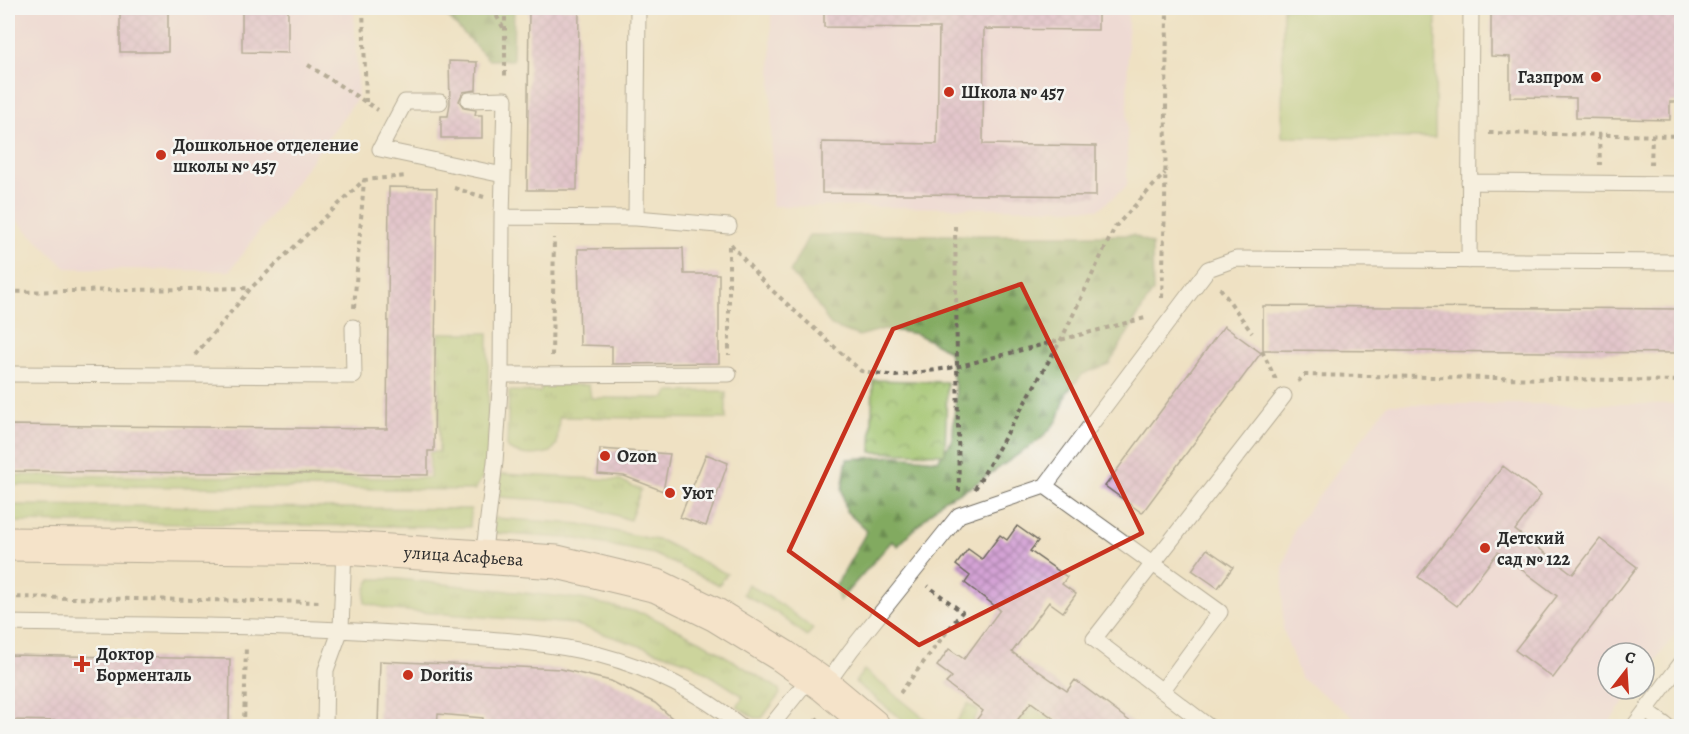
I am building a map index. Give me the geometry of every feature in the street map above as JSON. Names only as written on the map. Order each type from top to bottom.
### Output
[{"type":"street","name":"улица Асафьева","points":[[8,544],[344,549],[557,562],[657,586],[716,615],[783,656],[819,692],[873,726]]},
{"type":"lane","points":[[636,218],[638,8]]},
{"type":"lane","points":[[1469,261],[1471,8]]},
{"type":"lane","points":[[469,100],[505,99],[501,375],[495,462],[483,558]]},
{"type":"lane","points":[[440,102],[405,102],[380,149],[503,175]]},
{"type":"lane","points":[[1469,183],[1682,184]]},
{"type":"lane","points":[[502,210],[555,218],[636,218],[729,226]]},
{"type":"lane","points":[[771,726],[819,692],[959,515],[1045,486],[1165,318],[1208,269],[1236,259],[1682,262]]},
{"type":"lane","points":[[8,374],[354,375],[353,327]]},
{"type":"lane","points":[[501,375],[729,374]]},
{"type":"lane","points":[[1208,726],[1095,639],[1284,396]]},
{"type":"lane","points":[[1045,486],[1220,612],[1162,691]]},
{"type":"lane","points":[[325,726],[326,670],[341,629],[344,549]]},
{"type":"lane","points":[[8,623],[341,629],[550,644],[603,656],[660,677],[700,698],[741,726]]},
{"type":"lane","points":[[1634,726],[1682,662]]},
{"type":"lane","points":[[1646,711],[1667,726]]},
{"type":"path","points":[[363,8],[366,102]]},
{"type":"path","points":[[492,8],[505,31]]},
{"type":"path","points":[[505,8],[505,99]]},
{"type":"path","points":[[729,374],[729,242],[764,283],[861,371],[895,376],[956,367],[1062,338],[1165,318],[1167,8]]},
{"type":"path","points":[[308,65],[358,97]]},
{"type":"path","points":[[1488,133],[1682,136]]},
{"type":"path","points":[[1599,135],[1600,183]]},
{"type":"path","points":[[1651,185],[1652,136]]},
{"type":"path","points":[[959,515],[1062,338],[1114,227],[1165,173]]},
{"type":"path","points":[[179,374],[251,288],[364,180],[417,176]]},
{"type":"path","points":[[353,327],[364,180]]},
{"type":"path","points":[[449,186],[502,210]]},
{"type":"path","points":[[552,375],[555,218]]},
{"type":"path","points":[[955,226],[959,515]]},
{"type":"path","points":[[1208,269],[1252,333]]},
{"type":"path","points":[[8,292],[251,288]]},
{"type":"path","points":[[1262,351],[1284,396],[1304,375],[1682,381]]},
{"type":"path","points":[[900,693],[962,612],[913,574]]},
{"type":"path","points":[[8,597],[342,602]]},
{"type":"path","points":[[244,726],[245,650]]},
{"type":"path","points":[[808,726],[819,692]]},
{"type":"highlighted area","points":[[1021,284],[1142,533],[919,645],[789,551],[893,329]]},
{"type":"shaded area","name":"Дошкольное отделение школы № 457","points":[[8,8],[354,8],[358,97],[230,271],[66,268],[8,212]]},
{"type":"shaded area","name":"Школа № 457","points":[[771,8],[1128,8],[1127,186],[1099,209],[772,206]]},
{"type":"shaded area","name":"Детский сад № 122","points":[[1388,404],[1681,404],[1681,627],[1656,660],[1656,641],[1596,641],[1596,701],[1625,701],[1606,726],[1365,726],[1300,677],[1283,629],[1283,568],[1295,527]]},
{"type":"green space","points":[[439,8],[514,8],[513,60],[489,60]]},
{"type":"green space","points":[[1283,8],[1436,8],[1435,138],[1282,137]]},
{"type":"green space","points":[[809,235],[1133,235],[1152,244],[1153,291],[1109,364],[1083,374],[1067,392],[1058,420],[1042,438],[971,487],[943,500],[898,546],[892,541],[839,601],[835,587],[867,531],[846,511],[842,490],[847,459],[896,456],[938,460],[952,441],[956,395],[949,351],[917,334],[884,329],[859,336],[831,326],[815,301],[790,272]]},
{"type":"green space","points":[[439,333],[488,333],[489,466],[475,490],[8,485],[8,475],[430,478],[430,452],[439,452]]},
{"type":"green space","points":[[873,380],[947,382],[945,454],[871,452]]},
{"type":"green space","points":[[543,385],[589,385],[591,398],[665,398],[668,392],[721,391],[726,393],[726,419],[559,417],[557,444],[551,452],[529,455],[507,448],[509,391],[540,392]]},
{"type":"green space","points":[[501,474],[620,480],[641,490],[630,520],[575,502],[499,497]]},
{"type":"green space","points":[[8,505],[471,509],[470,527],[8,522]]},
{"type":"green space","points":[[494,518],[580,524],[662,541],[727,574],[719,585],[654,554],[578,539],[494,533]]},
{"type":"green space","points":[[371,579],[398,579],[581,599],[645,614],[701,641],[779,689],[780,694],[762,718],[755,718],[737,707],[743,696],[691,663],[574,624],[393,610],[365,603],[366,590]]},
{"type":"green space","points":[[748,584],[782,605],[813,629],[807,636],[777,613],[743,594]]},
{"type":"green space","points":[[864,670],[934,726],[910,726],[855,682]]},
{"type":"green space","points":[[968,704],[979,711],[973,721],[981,726],[954,726]]},
{"type":"green space","points":[[1032,706],[1058,726],[1016,726]]},
{"type":"building","points":[[120,8],[168,8],[168,52],[120,52]]},
{"type":"building","points":[[242,8],[288,8],[288,53],[242,52]]},
{"type":"building","points":[[529,8],[579,8],[577,190],[527,190]]},
{"type":"building","points":[[824,8],[1098,8],[1098,30],[984,29],[983,144],[1096,146],[1096,196],[822,193],[822,142],[937,144],[939,28],[824,27]]},
{"type":"building","name":"Газпром","points":[[1491,8],[1682,8],[1682,102],[1670,102],[1670,120],[1576,118],[1576,98],[1510,97],[1510,57],[1491,56]]},
{"type":"building","points":[[449,61],[477,62],[476,90],[463,92],[459,101],[464,108],[476,110],[475,115],[482,115],[482,138],[441,138],[441,116],[448,116],[450,103]]},
{"type":"building","points":[[389,187],[437,188],[434,451],[428,451],[428,475],[8,471],[8,425],[387,429]]},
{"type":"building","points":[[683,248],[684,274],[719,274],[719,363],[612,364],[612,346],[580,345],[578,249]]},
{"type":"building","points":[[1263,306],[1682,309],[1682,353],[1263,350]]},
{"type":"building","points":[[1224,326],[1261,353],[1142,513],[1105,486]]},
{"type":"building","points":[[600,449],[670,454],[663,491],[624,476],[598,474]]},
{"type":"building","points":[[706,454],[728,463],[706,526],[680,517]]},
{"type":"building","points":[[1503,466],[1541,495],[1515,530],[1573,574],[1600,539],[1637,567],[1553,678],[1515,650],[1557,596],[1498,552],[1457,606],[1418,577]]},
{"type":"building","points":[[1017,526],[1038,541],[1030,551],[1067,577],[1062,584],[1076,594],[1063,612],[1049,602],[1012,652],[1067,691],[1075,680],[1136,726],[1064,726],[1031,702],[1013,726],[972,726],[983,711],[946,683],[952,677],[937,666],[949,649],[964,659],[1000,610],[965,583],[970,576],[956,565],[968,549],[982,559],[1000,535],[1007,540]]},
{"type":"building","points":[[1207,549],[1233,567],[1218,588],[1192,570]]},
{"type":"building","points":[[8,655],[230,659],[229,724],[8,720]]},
{"type":"building","points":[[380,661],[561,669],[611,681],[655,703],[681,726],[493,726],[493,723],[483,722],[483,718],[438,714],[437,726],[378,726]]},
{"type":"place","name":"Газпром","points":[[1596,77]]},
{"type":"place","name":"Школа № 457","points":[[949,92]]},
{"type":"place","name":"Дошкольное отделение школы № 457","points":[[161,155]]},
{"type":"place","name":"Ozon","points":[[605,456]]},
{"type":"place","name":"Уют","points":[[670,493]]},
{"type":"place","name":"Детский сад № 122","points":[[1485,548]]},
{"type":"place","name":"Доктор Борменталь","points":[[82,664]]},
{"type":"place","name":"Doritis","points":[[408,675]]}]
